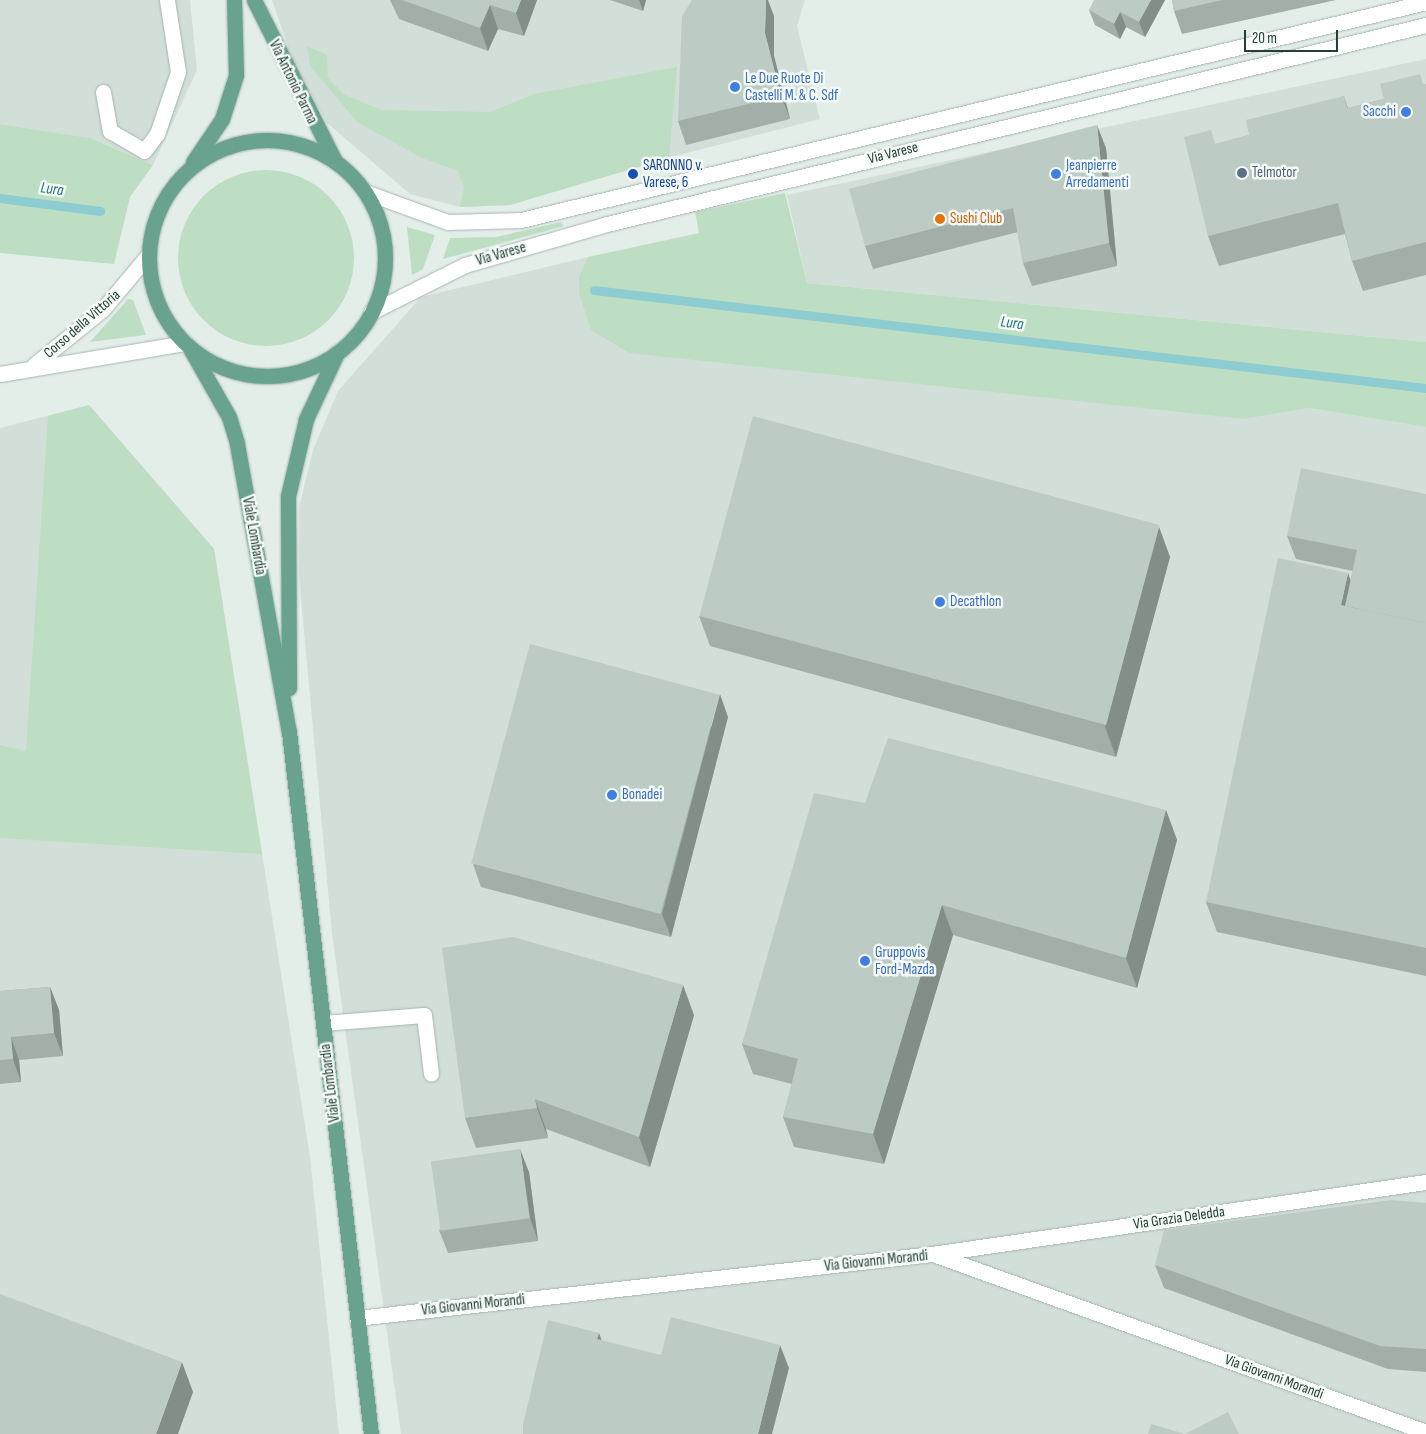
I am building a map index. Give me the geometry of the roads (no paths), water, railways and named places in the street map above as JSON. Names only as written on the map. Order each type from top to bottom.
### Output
[{"type":"main road","points":[[149,254],[160,208],[222,119],[236,75],[234,0]]},
{"type":"main road","name":"Via Antonio Parma","points":[[254,0],[336,162]]},
{"type":"main road","points":[[188,170],[213,153],[250,141],[294,143],[336,162],[365,192],[384,251],[379,292],[363,327],[336,353],[299,372],[257,376],[216,365],[188,346]]},
{"type":"main road","name":"Viale Lombardia","points":[[149,254],[156,300],[188,346],[229,418],[237,444],[289,732],[371,1434]]},
{"type":"main road","name":"Viale Lombardia","points":[[289,732],[288,496],[306,420],[336,353]]},
{"type":"street","points":[[103,92],[110,130],[144,151],[157,134],[178,72],[167,0]]},
{"type":"street","name":"Via Varese","points":[[365,192],[448,222],[521,220],[1422,2]]},
{"type":"street","name":"Via Varese","points":[[371,312],[465,265],[607,224],[1426,24]]},
{"type":"street","name":"Corso della Vittoria","points":[[31,367],[108,304],[149,254]]},
{"type":"street","name":"Corso della Vittoria","points":[[0,374],[31,367],[188,346]]},
{"type":"street","points":[[323,1023],[424,1015],[431,1074]]},
{"type":"street","name":"Via Grazia Deledda","points":[[932,1254],[1426,1182]]},
{"type":"street","name":"Via Giovanni Morandi","points":[[357,1318],[932,1254],[1426,1432]]},
{"type":"waterway","name":"Lura","points":[[0,198],[100,211]]},
{"type":"waterway","name":"Lura","points":[[594,290],[1426,388]]},
{"type":"place","name":"Le Due Ruote Di Castelli M. & C. Sdf","points":[[735,87]]},
{"type":"place","name":"Sacchi","points":[[1406,112]]},
{"type":"place","name":"Telmotor","points":[[1242,173]]},
{"type":"place","name":"SARONNO v. Varese, 6","points":[[633,174]]},
{"type":"place","name":"Jeanpierre Arredamenti","points":[[1056,174]]},
{"type":"place","name":"Sushi Club","points":[[940,219]]},
{"type":"place","name":"Decathlon","points":[[940,602]]},
{"type":"place","name":"Bonadei","points":[[612,795]]},
{"type":"place","name":"Gruppovis Ford-Mazda","points":[[865,961]]}]
